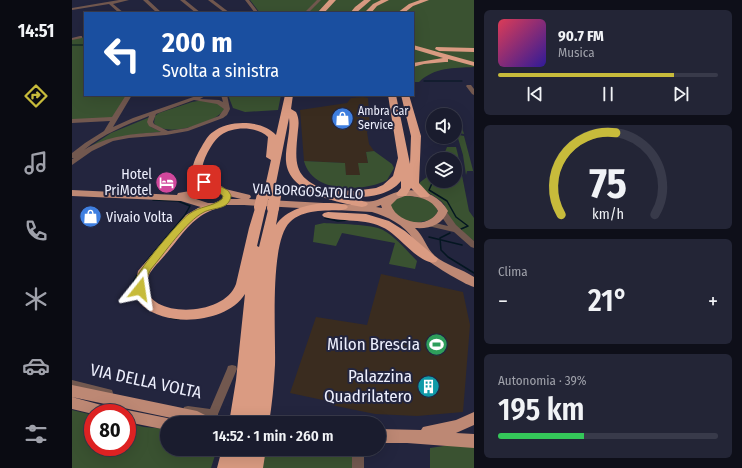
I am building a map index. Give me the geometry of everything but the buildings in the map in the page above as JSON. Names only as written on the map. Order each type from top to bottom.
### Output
[{"type":"highway","points":[[321,12],[333,0]]},
{"type":"highway","points":[[325,12],[337,0]]},
{"type":"highway","points":[[354,12],[368,0]]},
{"type":"highway","points":[[359,12],[364,5],[374,0]]},
{"type":"highway","points":[[364,12],[369,6],[380,0]]},
{"type":"highway","points":[[368,12],[375,5],[386,0]]},
{"type":"highway","points":[[394,12],[399,5],[410,0]]},
{"type":"highway","points":[[401,12],[411,5],[426,0]]},
{"type":"highway","points":[[414,44],[446,50],[474,50]]},
{"type":"highway","points":[[414,47],[474,64]]},
{"type":"highway","points":[[414,65],[437,60],[474,64]]},
{"type":"highway","points":[[392,96],[407,182],[406,188],[402,194]]},
{"type":"highway","points":[[408,98],[416,136],[414,183],[424,195]]},
{"type":"highway","points":[[271,157],[288,106]]},
{"type":"highway","points":[[288,106],[293,115],[294,121],[291,163],[297,178],[310,187],[362,204]]},
{"type":"highway","points":[[251,416],[248,333],[253,276],[288,106]]},
{"type":"highway","points":[[223,195],[204,182],[197,174],[196,170],[198,160],[217,133],[240,126],[262,129],[272,135],[273,139],[262,264],[257,389],[251,416]]},
{"type":"highway","points":[[292,168],[301,178],[317,188],[336,193],[358,194],[381,189],[395,181],[403,158]]},
{"type":"highway","points":[[211,207],[190,217],[147,268],[140,284],[145,299],[154,307],[171,314],[191,315],[212,312],[230,303],[238,296],[244,284],[248,259],[268,202]]},
{"type":"highway","points":[[252,416],[267,365],[270,274],[277,233],[283,222],[300,211],[318,208],[342,207]]},
{"type":"highway","points":[[277,233],[292,222],[310,216],[325,215],[364,217],[382,222],[392,228],[415,248],[432,259]]},
{"type":"highway","points":[[248,259],[250,264],[244,325],[248,333]]},
{"type":"highway","points":[[226,468],[229,456]]},
{"type":"highway","points":[[244,468],[247,456]]},
{"type":"highway","points":[[254,468],[256,456]]},
{"type":"main road","name":"VIA BORGOSATOLLO","points":[[72,189],[182,194],[197,197],[202,205],[211,207],[223,195],[375,204],[402,194]]},
{"type":"main road","name":"VIA BORGOSATOLLO","points":[[72,193],[181,198],[197,197],[207,189],[223,195],[260,202],[373,209],[389,214],[402,222]]},
{"type":"main road","points":[[402,194],[413,193],[424,195],[438,203],[442,208],[443,214],[438,220],[423,228],[417,236]]},
{"type":"main road","points":[[388,200],[386,208],[389,214]]},
{"type":"main road","points":[[402,222],[418,225],[430,224]]},
{"type":"main road","points":[[402,222],[417,236],[423,250],[432,259],[474,283]]},
{"type":"main road","name":"VIA DELLA VOLTA","points":[[72,391],[119,402],[196,416]]},
{"type":"main road","points":[[72,403],[84,406]]},
{"type":"main road","points":[[136,418],[160,423]]},
{"type":"main road","points":[[407,436],[451,429],[474,418]]},
{"type":"main road","points":[[386,436],[474,441]]},
{"type":"street","points":[[72,8],[127,0]]},
{"type":"street","points":[[145,0],[159,12]]},
{"type":"street","points":[[182,0],[198,12]]},
{"type":"street","points":[[210,0],[227,12]]},
{"type":"street","points":[[243,0],[251,12]]},
{"type":"street","points":[[247,0],[256,12]]},
{"type":"street","points":[[307,12],[319,0]]},
{"type":"street","points":[[110,3],[121,12]]},
{"type":"street","points":[[79,8],[84,13]]},
{"type":"street","points":[[72,38],[80,37]]},
{"type":"street","points":[[469,86],[474,93]]},
{"type":"street","points":[[105,133],[114,122],[128,96]]},
{"type":"street","points":[[72,156],[94,139],[121,125],[202,96]]},
{"type":"street","points":[[72,163],[95,146],[110,140],[130,136],[186,130],[220,117],[225,114],[227,109],[224,96]]},
{"type":"street","points":[[192,100],[214,100],[223,104],[227,109]]},
{"type":"street","points":[[153,113],[150,122],[152,126],[169,132]]},
{"type":"street","points":[[72,121],[114,122],[121,125]]},
{"type":"street","points":[[443,214],[457,231],[474,245]]},
{"type":"street","points":[[430,224],[457,231]]},
{"type":"street","name":"VIA DELLA VOLTA","points":[[213,416],[232,370]]},
{"type":"street","name":"VIA DELLA VOLTA","points":[[72,384],[170,407],[198,416]]},
{"type":"street","points":[[358,456],[358,468]]},
{"type":"shaded area","points":[[351,98],[368,98],[370,128],[367,132],[369,144],[374,151],[366,152],[368,163],[360,175],[346,175],[344,163],[304,161],[300,110],[347,103]]},
{"type":"shaded area","points":[[381,274],[463,292],[470,325],[463,412],[417,416],[375,414],[331,405],[332,402],[290,393],[316,317],[367,325]]},
{"type":"green space","points":[[250,0],[474,0],[474,67],[445,69],[431,73],[419,82],[414,82],[414,12],[259,12]]},
{"type":"green space","points":[[84,37],[84,96],[127,96],[113,120],[72,121],[72,39]]},
{"type":"green space","points":[[228,96],[281,96],[278,110],[245,112],[233,108]]},
{"type":"green space","points":[[203,100],[214,101],[225,109],[212,119],[190,127],[168,130],[160,128],[154,123],[155,116],[159,113]]},
{"type":"green space","points":[[150,117],[151,127],[161,132],[111,139],[82,152],[111,133]]},
{"type":"green space","points":[[462,136],[464,136],[474,174],[473,171],[467,171],[466,175],[460,144],[462,144]]},
{"type":"green space","points":[[447,147],[456,147],[457,152],[445,152]]},
{"type":"green space","points":[[374,151],[392,164],[394,168],[387,180],[365,187],[353,188],[328,185],[317,180],[309,172],[304,161],[345,163],[346,175],[360,175],[358,163],[368,163],[366,152]]},
{"type":"green space","points":[[462,175],[469,211],[474,218],[474,241],[454,224],[443,203],[426,191],[419,183],[426,178],[426,188],[462,188]]},
{"type":"green space","points":[[404,196],[419,197],[429,201],[436,207],[438,212],[431,220],[415,223],[402,220],[390,208],[395,200]]},
{"type":"green space","points":[[324,223],[363,225],[383,230],[397,240],[417,261],[415,269],[389,264],[395,243],[342,233],[336,246],[313,242],[315,225]]},
{"type":"green space","points":[[72,410],[84,413],[84,456],[136,456],[136,425],[160,428],[160,456],[215,456],[211,468],[72,468]]},
{"type":"green space","points":[[464,443],[474,445],[474,468],[430,468],[430,448]]},
{"type":"green space","points":[[264,456],[355,457],[354,468],[261,468]]},
{"type":"waterway","points":[[72,45],[84,45]]},
{"type":"waterway","points":[[424,81],[462,81]]},
{"type":"waterway","points":[[430,188],[429,190],[447,201],[456,217],[468,226],[461,229]]},
{"type":"waterway","points":[[144,264],[185,215],[190,206],[178,201],[153,200]]},
{"type":"waterway","points":[[325,218],[338,221],[348,220]]},
{"type":"waterway","points":[[440,240],[440,238],[450,233]]},
{"type":"waterway","points":[[429,237],[440,240]]},
{"type":"waterway","points":[[440,240],[462,245]]},
{"type":"waterway","points":[[440,240],[441,250],[448,257],[474,273]]},
{"type":"waterway","points":[[136,295],[133,282],[138,274]]},
{"type":"waterway","points":[[171,318],[179,319]]},
{"type":"place","name":"Ambra Car Service","points":[[342,118]]},
{"type":"place","name":"Hotel PriMotel","points":[[167,182]]},
{"type":"place","name":"Vivaio Volta","points":[[91,217]]},
{"type":"place","name":"Milon Brescia","points":[[436,344]]},
{"type":"place","name":"Palazzina Quadrilatero","points":[[428,386]]},
{"type":"route","points":[[140,289],[141,279],[147,268],[190,217],[202,210],[221,205],[226,200],[226,193],[222,190],[211,187],[204,182]]}]
